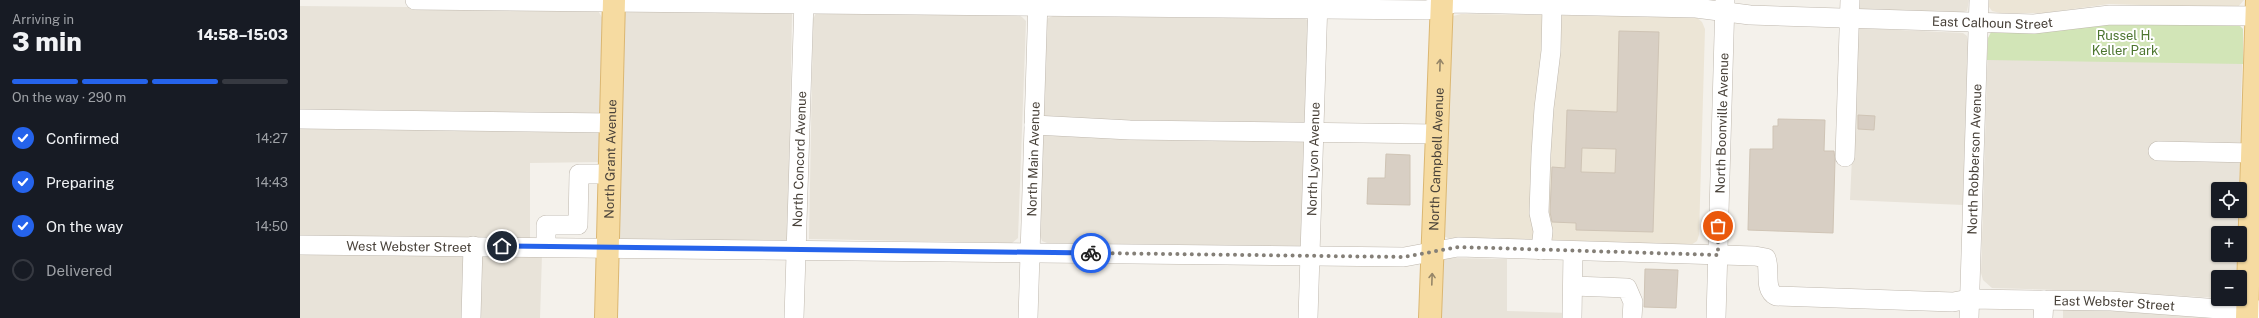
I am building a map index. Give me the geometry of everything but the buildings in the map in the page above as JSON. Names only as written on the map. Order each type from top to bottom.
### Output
[{"type":"main road","name":"North Grant Avenue","points":[[606,318],[614,1]]},
{"type":"main road","name":"North Campbell Avenue","points":[[1430,318],[1442,3]]},
{"type":"main road","points":[[2251,313],[2252,153],[2257,11]]},
{"type":"street","name":"East Calhoun Street","points":[[415,0],[1038,4],[1318,4],[1427,10],[1442,3],[1487,2],[1702,8],[1725,6],[1750,15],[1850,9],[1978,23],[2045,24],[2094,16],[2126,14],[2257,11]]},
{"type":"street","name":"North Robberson Avenue","points":[[1969,318],[1979,0]]},
{"type":"street","name":"North Concord Avenue","points":[[794,318],[804,2]]},
{"type":"street","name":"North Main Avenue","points":[[1028,318],[1038,4]]},
{"type":"street","name":"North Lyon Avenue","points":[[1308,318],[1318,4]]},
{"type":"street","points":[[1541,250],[1543,231],[1539,213],[1540,176],[1544,108],[1551,51],[1552,5]]},
{"type":"street","name":"North Boonville Avenue","points":[[1716,318],[1725,6]]},
{"type":"street","points":[[1845,157],[1850,9]]},
{"type":"street","points":[[300,120],[611,123]]},
{"type":"street","points":[[1034,125],[1130,130],[1437,134]]},
{"type":"street","points":[[2158,151],[2252,153]]},
{"type":"street","points":[[546,246],[546,225],[578,225],[579,174],[609,174]]},
{"type":"street","name":"West Webster Street","points":[[300,245],[546,246],[607,248],[1404,257],[1458,247],[1718,255]]},
{"type":"street","points":[[471,318],[473,246]]},
{"type":"street","points":[[1572,318],[1573,251]]},
{"type":"street","name":"East Webster Street","points":[[1718,255],[1755,256],[1766,258],[1768,264],[1769,289],[1771,294],[1776,296],[1953,302],[1969,299],[2043,309],[2111,301],[2251,313]]},
{"type":"street","points":[[1572,286],[1627,288],[1633,302],[1632,318]]},
{"type":"shaded area","points":[[1858,0],[1969,0],[1967,11],[1960,13],[1858,9]]},
{"type":"shaded area","points":[[1988,0],[2244,0],[2238,7],[2231,8],[2109,4],[2044,13],[2000,13],[1992,11],[1989,7]]},
{"type":"shaded area","points":[[300,6],[597,9],[603,19],[599,162],[530,163],[530,239],[300,237]]},
{"type":"shaded area","points":[[627,10],[788,11],[792,14],[788,238],[785,241],[624,240],[619,238],[624,16]]},
{"type":"shaded area","points":[[816,13],[1017,14],[1026,21],[1018,238],[1012,243],[809,239],[813,19]]},
{"type":"shaded area","points":[[1461,14],[1696,17],[1702,22],[1705,29],[1699,235],[1697,241],[1691,245],[1448,238],[1443,236],[1450,23],[1453,16]]},
{"type":"shaded area","points":[[1053,16],[1305,19],[1310,21],[1304,246],[1047,243],[1042,241],[1040,235],[1046,24],[1048,18]]},
{"type":"shaded area","points":[[2097,24],[2240,26],[2243,29],[2239,182],[2211,182],[2211,218],[2238,218],[2238,226],[2211,226],[2211,262],[2237,262],[2236,270],[2211,270],[2211,298],[2119,292],[1992,288],[1983,280],[1981,273],[1988,38]]},
{"type":"shaded area","points":[[1858,28],[1963,33],[1967,36],[1963,205],[1850,200]]},
{"type":"shaded area","points":[[300,253],[542,255],[540,318],[300,318]]},
{"type":"shaded area","points":[[1449,258],[1507,259],[1507,311],[1569,313],[1569,318],[1438,318],[1443,260]]},
{"type":"shaded area","points":[[2063,309],[2129,312],[2207,318],[2063,318]]},
{"type":"green space","name":"Russel H. Keller Park","points":[[2123,22],[2240,26],[2243,29],[2243,64],[1987,60],[1988,38],[1991,32],[2057,31]]},
{"type":"way so far","points":[[1091,253],[1404,257],[1458,247],[1718,255],[1718,226]]},
{"type":"route","points":[[502,246],[1091,253]]}]
